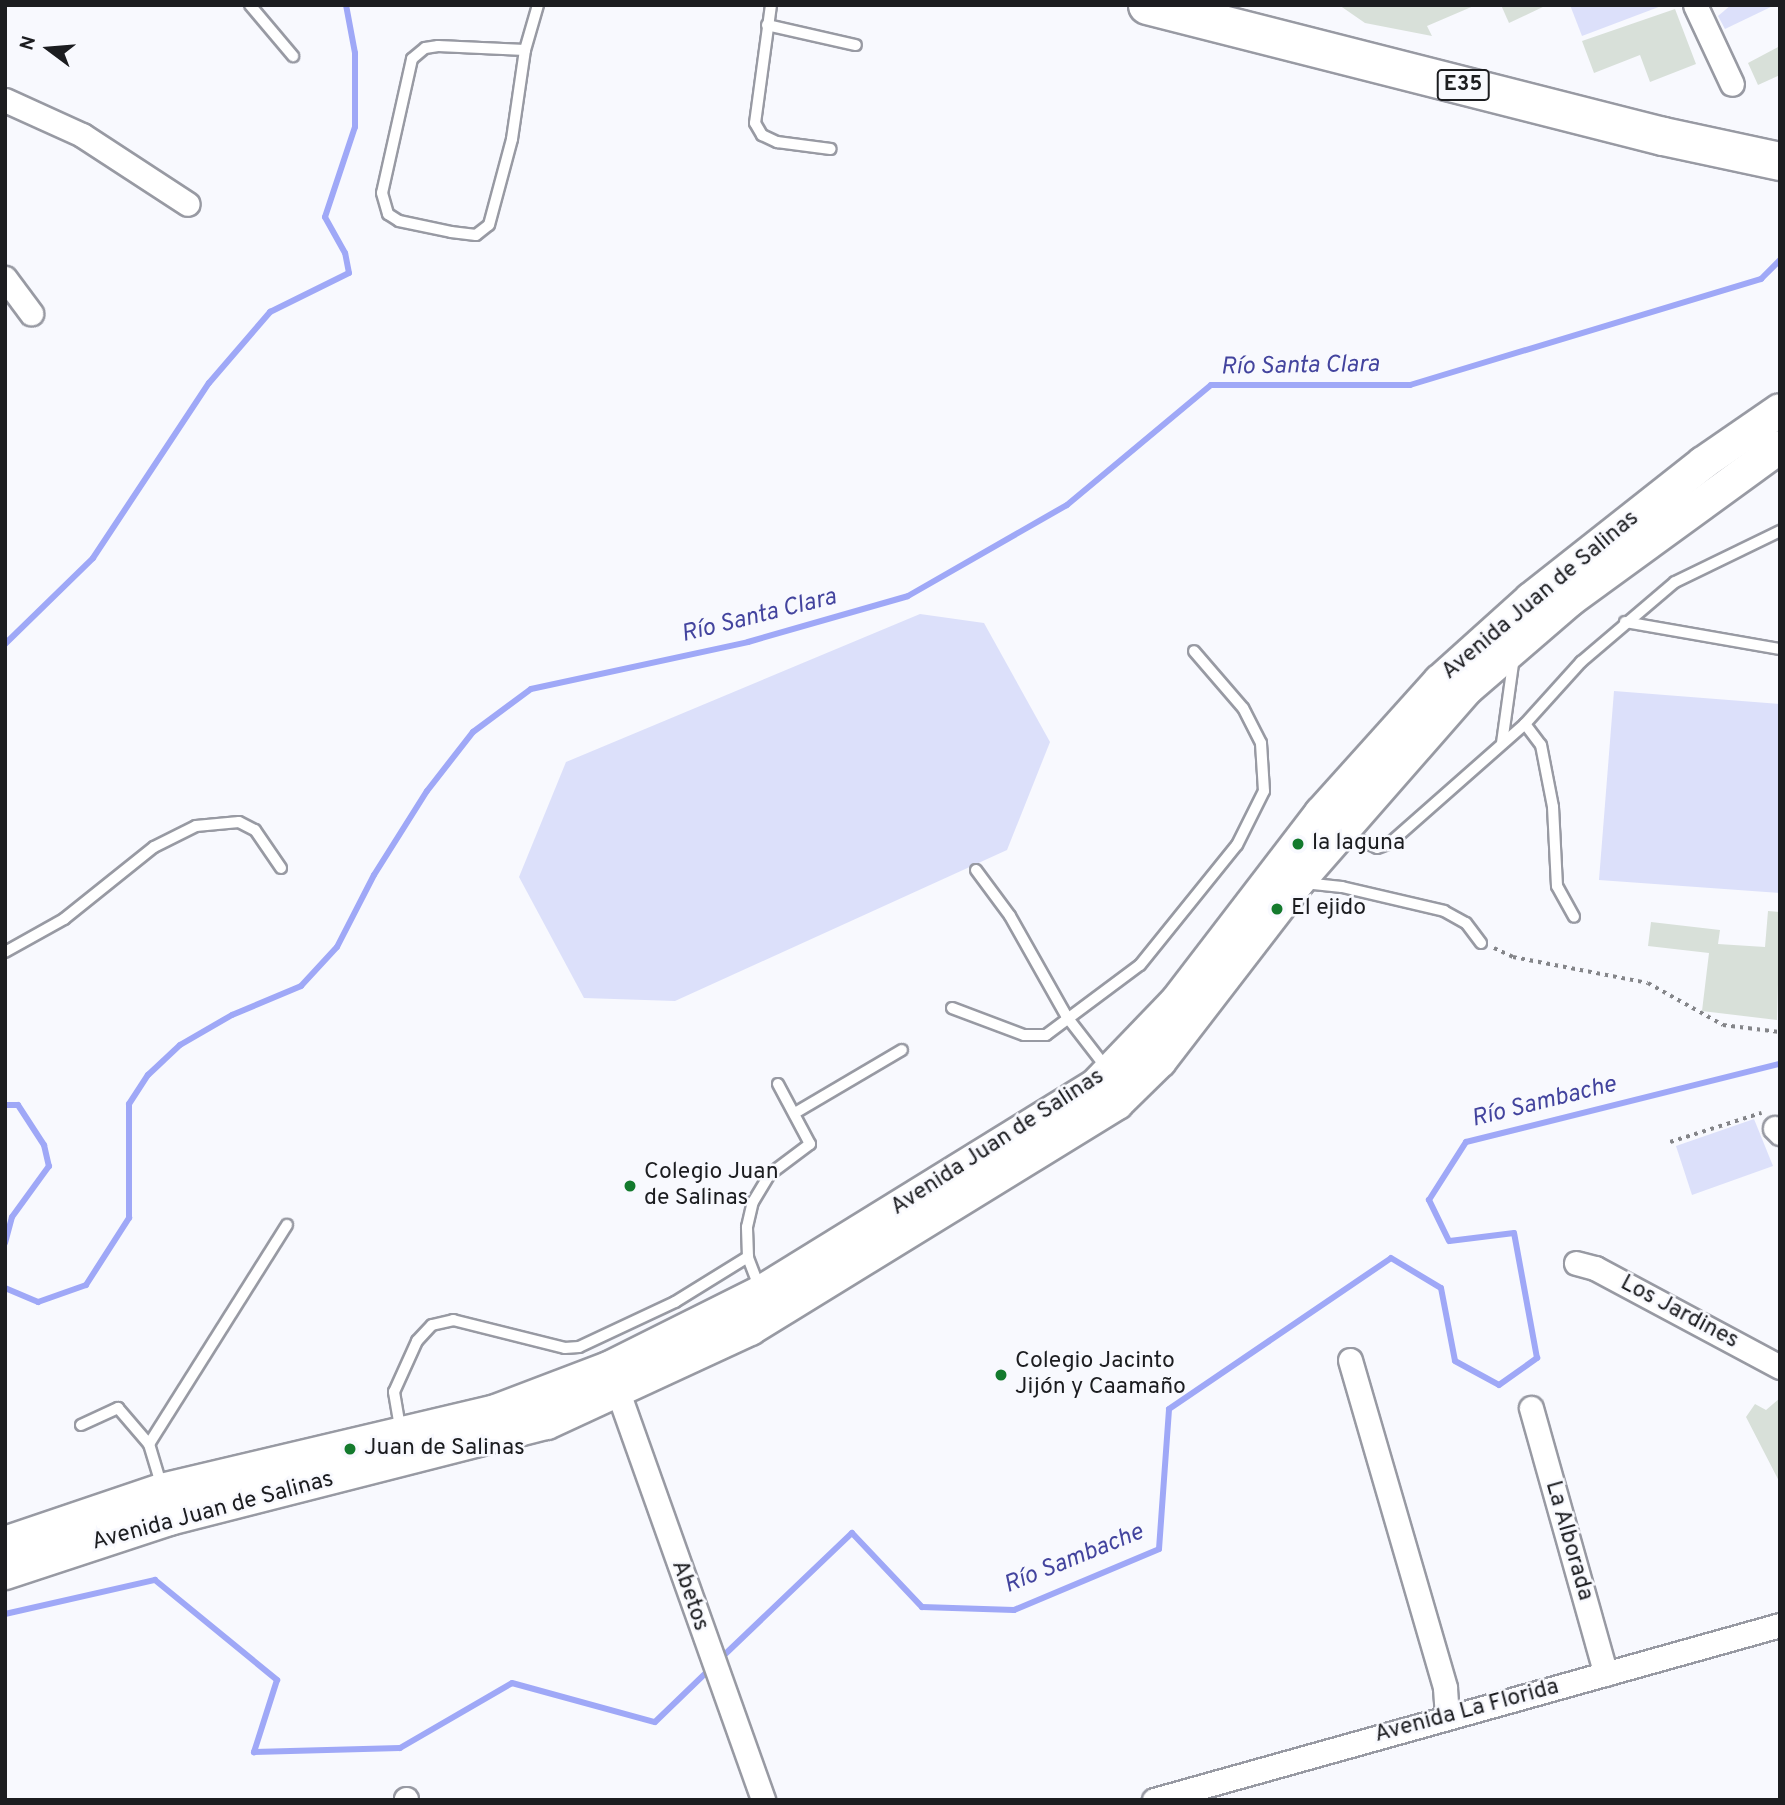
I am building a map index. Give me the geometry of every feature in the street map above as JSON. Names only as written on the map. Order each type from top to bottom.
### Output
[{"type":"highway","name":"E35","points":[[1152,6],[1663,136],[1780,161]]},
{"type":"main road","name":"Avenida Juan de Salinas","points":[[5,1573],[166,1504],[493,1412],[767,1303],[1088,1090],[1110,1072],[1176,1002],[1330,822],[1440,681],[1531,599],[1703,463],[1780,410]]},
{"type":"main road","name":"Avenida Juan de Salinas","points":[[5,1543],[166,1504],[547,1423],[618,1392],[767,1303],[1116,1103],[1160,1061],[1297,883],[1330,822],[1514,649],[1677,519],[1780,447]]},
{"type":"street","points":[[1695,5],[1732,84]]},
{"type":"street","points":[[5,100],[82,135],[188,204]]},
{"type":"street","points":[[5,278],[32,313]]},
{"type":"street","name":"Los Jardines","points":[[1576,1263],[1595,1268],[1780,1367]]},
{"type":"street","points":[[1350,1360],[1445,1688],[1447,1716]]},
{"type":"street","name":"Abetos","points":[[618,1392],[763,1800]]},
{"type":"street","name":"La Alborada","points":[[1531,1408],[1606,1674]]},
{"type":"street","name":"Avenida La Florida","points":[[1154,1800],[1447,1716],[1780,1626]]},
{"type":"lane","points":[[250,5],[293,56]]},
{"type":"lane","points":[[525,50],[438,46],[425,48],[412,59],[382,193],[388,214],[398,221],[451,232],[475,234],[489,225],[512,139],[525,50],[538,5]]},
{"type":"lane","points":[[771,5],[755,123],[762,135],[777,142],[831,149]]},
{"type":"lane","points":[[767,25],[856,45]]},
{"type":"lane","points":[[1330,822],[1377,848],[1390,844],[1525,724],[1581,662],[1625,622],[1675,582],[1780,531]]},
{"type":"lane","points":[[1625,622],[1780,649]]},
{"type":"lane","points":[[1502,743],[1514,649]]},
{"type":"lane","points":[[952,1008],[1024,1035],[1046,1035],[1140,965],[1237,845],[1260,804],[1265,769],[1261,743],[1243,708],[1194,651]]},
{"type":"lane","points":[[1525,724],[1541,746],[1553,807],[1557,886],[1574,918]]},
{"type":"lane","points":[[5,952],[64,919],[155,847],[196,826],[239,821],[255,830],[281,868]]},
{"type":"lane","points":[[976,870],[1010,916],[1067,1017],[1094,1058],[1110,1072]]},
{"type":"lane","points":[[1297,883],[1342,887],[1444,911],[1466,923],[1481,943]]},
{"type":"lane","points":[[795,1112],[902,1050]]},
{"type":"lane","points":[[767,1303],[748,1257],[747,1227],[764,1180],[810,1144],[778,1084]]},
{"type":"lane","points":[[149,1444],[287,1224]]},
{"type":"lane","points":[[402,1436],[394,1392],[417,1341],[432,1325],[453,1320],[565,1349],[579,1346],[675,1302],[748,1257]]},
{"type":"lane","points":[[81,1425],[118,1408],[149,1444],[166,1504]]},
{"type":"path","points":[[1481,943],[1513,957],[1648,983],[1723,1025],[1780,1032]]},
{"type":"path","points":[[1670,1142],[1774,1124]]},
{"type":"shaded area","points":[[1570,5],[1664,5],[1582,36]]},
{"type":"shaded area","points":[[1731,5],[1775,5],[1725,29],[1718,16]]},
{"type":"shaded area","points":[[920,614],[984,623],[1050,742],[1007,850],[675,1001],[584,998],[519,877],[566,762]]},
{"type":"shaded area","points":[[1614,691],[1780,704],[1780,893],[1599,880]]},
{"type":"shaded area","points":[[1754,1119],[1773,1166],[1692,1195],[1676,1146]]},
{"type":"building","points":[[1339,5],[1476,5],[1427,26],[1432,36],[1365,23]]},
{"type":"building","points":[[1501,5],[1547,5],[1509,23]]},
{"type":"building","points":[[1675,9],[1696,64],[1650,82],[1640,55],[1594,73],[1582,41]]},
{"type":"building","points":[[1780,46],[1780,75],[1758,85],[1748,63]]},
{"type":"building","points":[[1768,911],[1780,912],[1777,1020],[1702,1011],[1709,953],[1648,946],[1651,922],[1720,930],[1718,944],[1765,947]]},
{"type":"building","points":[[1780,1398],[1780,1483],[1746,1417],[1755,1404],[1766,1410]]},
{"type":"waterway","points":[[5,644],[93,558],[209,383],[270,312],[349,273],[345,253],[325,217],[355,127],[355,53],[346,5]]},
{"type":"waterway","name":"Río Santa Clara","points":[[5,1288],[38,1302],[86,1285],[129,1218],[129,1104],[148,1075],[180,1045],[232,1015],[301,986],[337,947],[374,875],[427,791],[473,732],[531,689],[748,642],[908,596],[1067,505],[1211,385],[1410,385],[1761,279],[1780,260]]},
{"type":"waterway","name":"Río Sambache","points":[[719,1660],[852,1533],[922,1607],[1014,1610],[1159,1549],[1169,1409],[1391,1258],[1441,1288],[1455,1361],[1499,1385],[1537,1358],[1514,1233],[1449,1241],[1429,1200],[1466,1142],[1780,1064]]},
{"type":"waterway","name":"Río Santa Clara","points":[[5,1105],[18,1105],[44,1145],[49,1166],[12,1217],[5,1243]]},
{"type":"waterway","name":"Río Sambache","points":[[5,1614],[155,1580],[277,1680],[254,1752],[400,1748],[512,1683],[655,1722],[712,1667]]},
{"type":"place","name":"la laguna","points":[[1298,844]]},
{"type":"place","name":"El ejido","points":[[1277,909]]},
{"type":"place","name":"Colegio Juan de Salinas","points":[[630,1186]]},
{"type":"place","name":"Colegio Jacinto Jijón y Caamaño","points":[[1001,1375]]},
{"type":"place","name":"Juan de Salinas","points":[[350,1449]]}]
